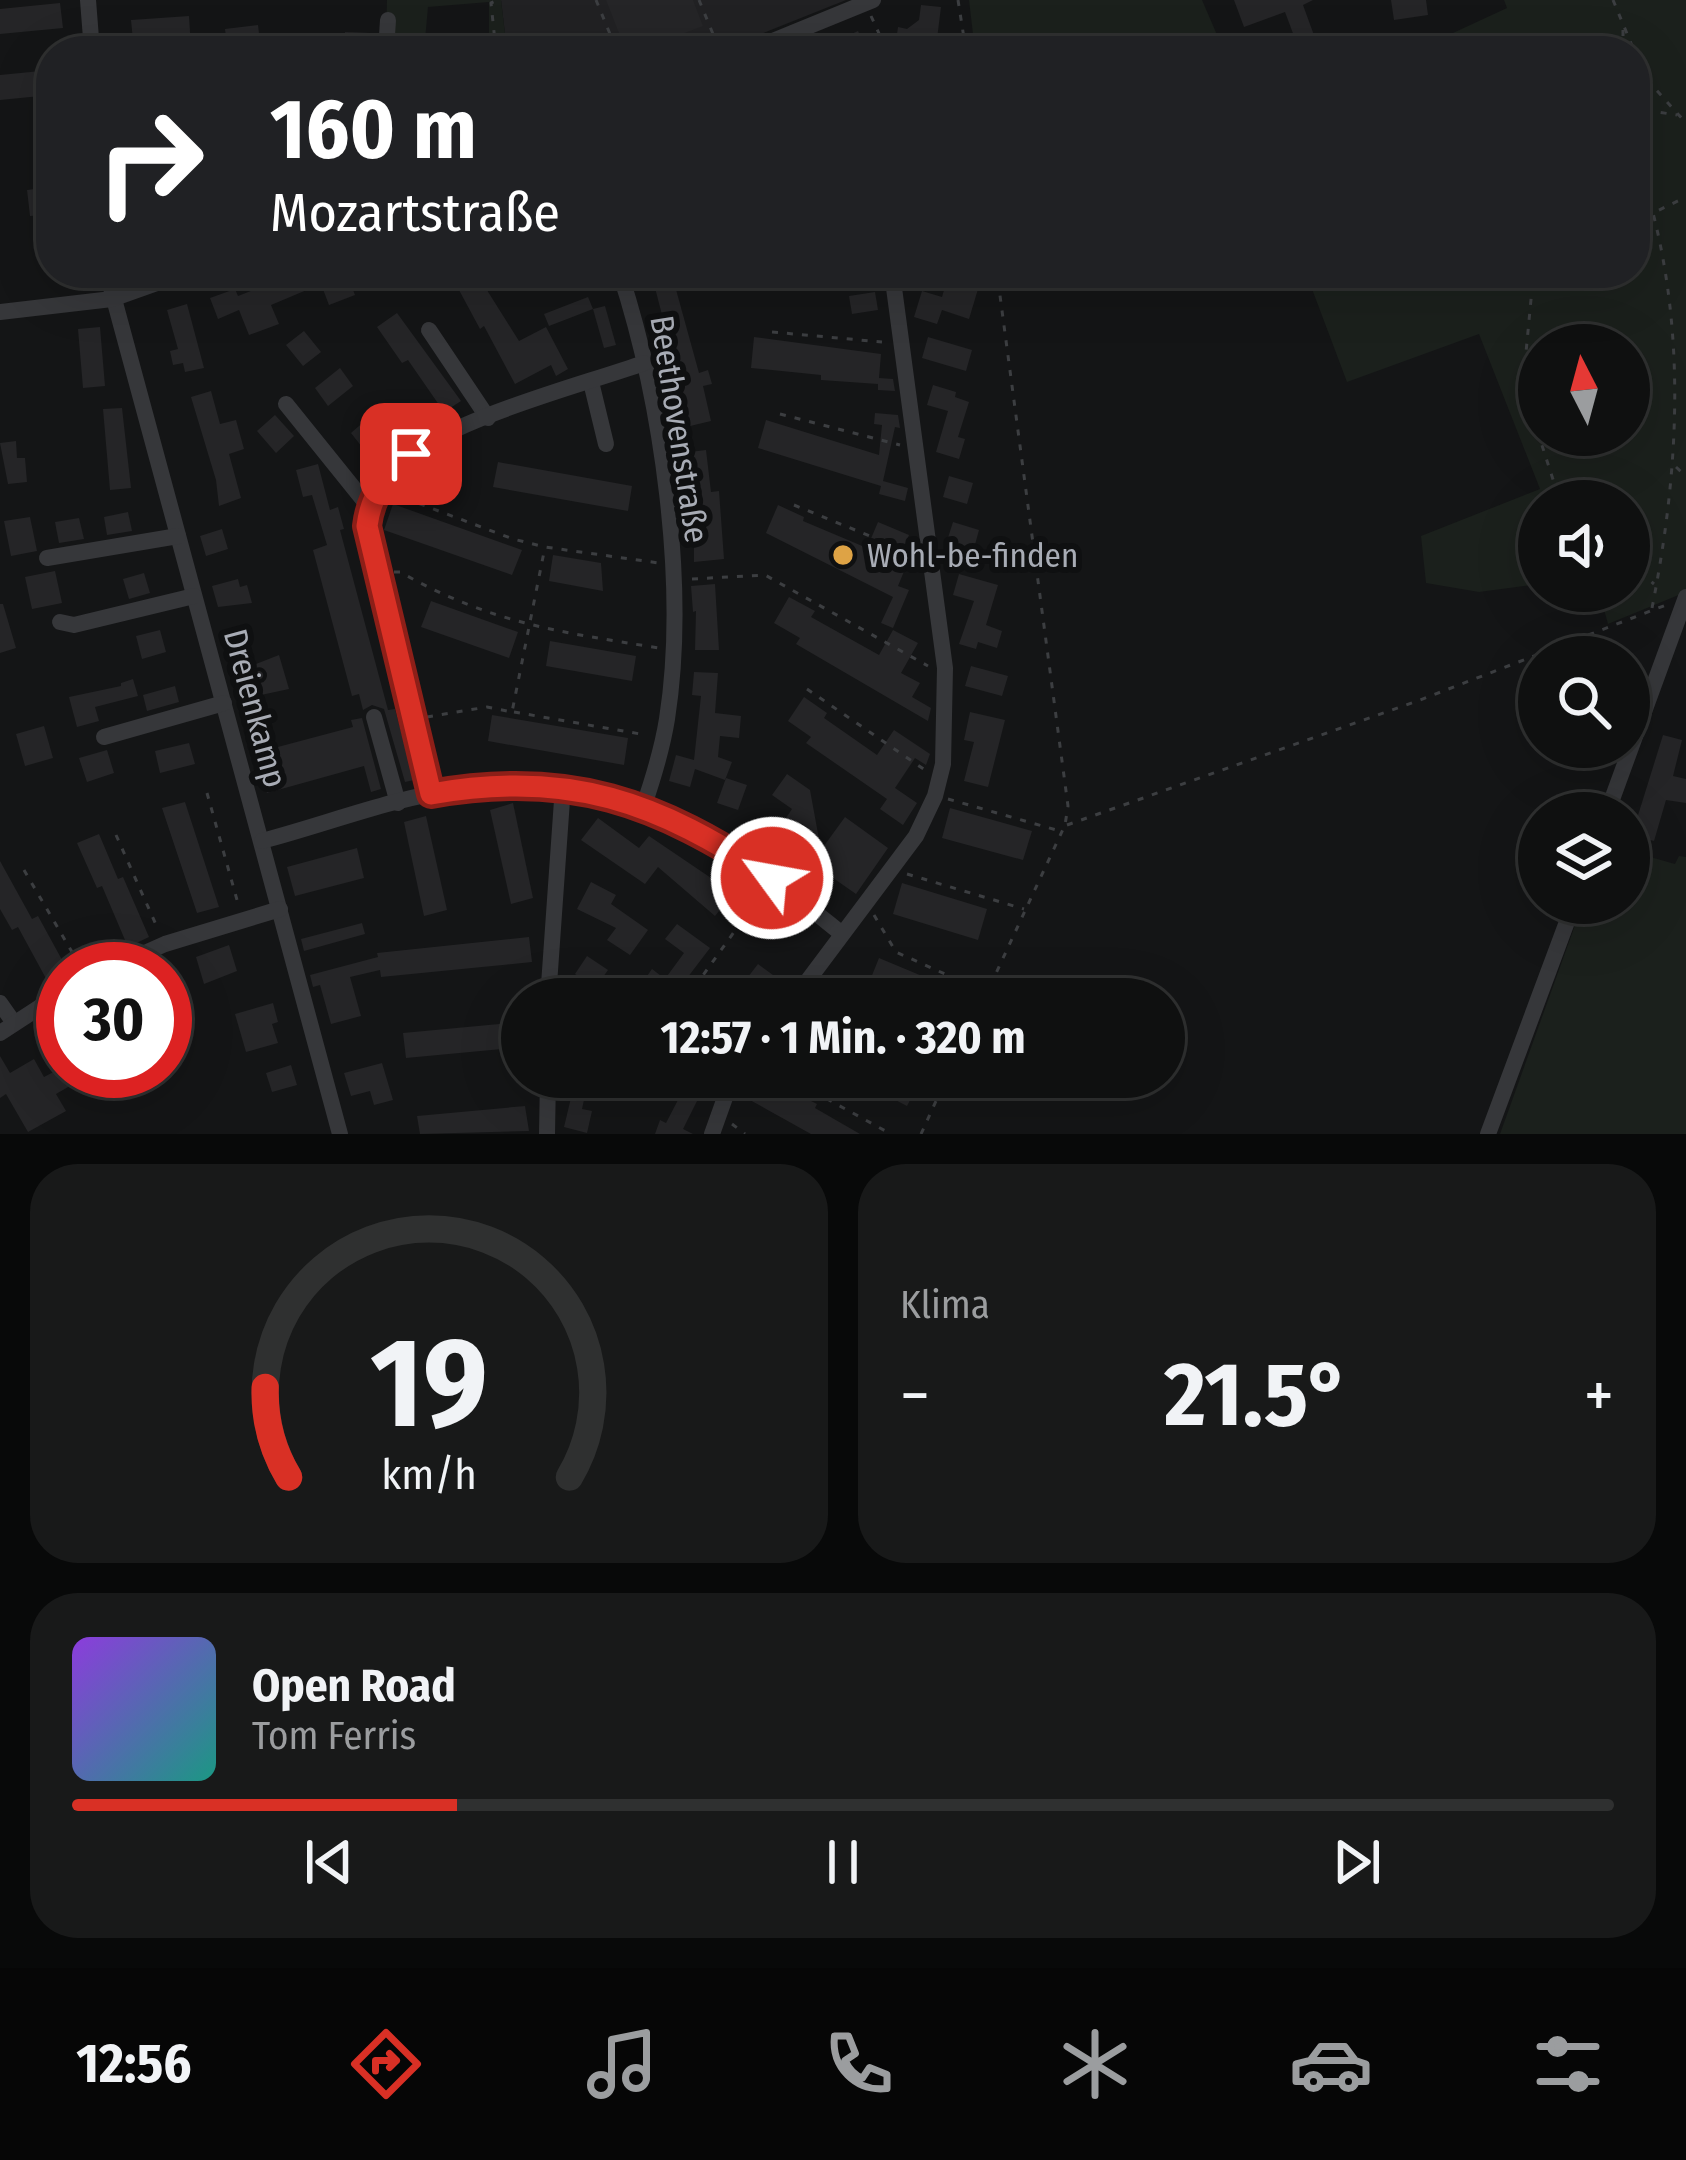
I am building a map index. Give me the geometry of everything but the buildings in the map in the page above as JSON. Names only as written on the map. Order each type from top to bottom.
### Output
[{"type":"street","points":[[88,0],[91,36]]},
{"type":"street","points":[[785,36],[869,2]]},
{"type":"street","points":[[387,36],[388,20]]},
{"type":"street","name":"Dreienkamp","points":[[110,288],[340,1134]]},
{"type":"street","points":[[0,312],[112,299],[143,288]]},
{"type":"street","name":"Beethovenstraße","points":[[624,288],[644,363],[667,506],[672,573],[672,650],[663,738],[643,808]]},
{"type":"street","points":[[810,978],[916,836],[937,788],[946,719],[945,668],[894,288]]},
{"type":"street","points":[[429,330],[488,418]]},
{"type":"street","points":[[431,794],[367,526],[378,488],[389,472],[432,442],[644,363]]},
{"type":"street","points":[[591,382],[606,444]]},
{"type":"street","points":[[286,404],[369,507]]},
{"type":"street","points":[[432,442],[451,489]]},
{"type":"street","points":[[47,559],[178,536]]},
{"type":"street","points":[[60,622],[74,625],[194,596]]},
{"type":"street","points":[[1615,792],[1685,597]]},
{"type":"street","points":[[104,737],[224,703]]},
{"type":"street","points":[[374,717],[398,803]]},
{"type":"street","points":[[262,842],[431,794],[530,783],[563,786],[643,808],[737,854],[842,934]]},
{"type":"street","points":[[549,978],[563,786]]},
{"type":"street","points":[[172,942],[280,909]]},
{"type":"street","points":[[1488,1134],[1566,924]]},
{"type":"street","points":[[0,1004],[7,1028],[36,1009]]},
{"type":"street","points":[[547,1134],[548,1098]]},
{"type":"street","points":[[712,1134],[725,1098]]},
{"type":"path","points":[[494,36],[491,3],[498,0]]},
{"type":"path","points":[[596,0],[611,36]]},
{"type":"path","points":[[699,0],[714,36]]},
{"type":"path","points":[[958,0],[964,36]]},
{"type":"path","points":[[1613,0],[1628,36]]},
{"type":"path","points":[[869,2],[881,36]]},
{"type":"path","points":[[1623,27],[1623,36]]},
{"type":"path","points":[[1650,84],[1686,123]]},
{"type":"path","points":[[1650,111],[1681,116]]},
{"type":"path","points":[[1651,611],[1675,466],[1673,296],[1653,213],[1686,197]]},
{"type":"path","points":[[994,978],[1065,825],[1063,752],[999,288]]},
{"type":"path","points":[[1533,288],[1525,363],[1537,387],[1538,433],[1553,480]]},
{"type":"path","points":[[772,332],[902,344]]},
{"type":"path","points":[[780,414],[916,449]]},
{"type":"path","points":[[1675,466],[1686,476]]},
{"type":"path","points":[[378,488],[545,547],[672,573],[765,575],[925,665],[945,668]]},
{"type":"path","points":[[794,505],[904,550],[929,538]]},
{"type":"path","points":[[512,712],[545,547]]},
{"type":"path","points":[[378,574],[400,572],[446,598],[531,628],[672,650]]},
{"type":"path","points":[[1650,581],[1656,586]]},
{"type":"path","points":[[1065,825],[1420,700],[1685,597]]},
{"type":"path","points":[[808,689],[937,788],[1062,832]]},
{"type":"path","points":[[413,719],[487,707],[663,738]]},
{"type":"path","points":[[207,793],[243,920]]},
{"type":"path","points":[[116,835],[164,942]]},
{"type":"path","points":[[24,870],[66,942]]},
{"type":"path","points":[[892,870],[1026,910]]},
{"type":"path","points":[[701,978],[772,878]]},
{"type":"path","points":[[867,903],[896,952],[955,978]]},
{"type":"path","points":[[825,1098],[891,1134]]},
{"type":"path","points":[[921,1134],[937,1098]]},
{"type":"shaded area","points":[[387,0],[501,0],[505,36],[489,36],[489,2],[428,7],[425,36],[386,36]]},
{"type":"shaded area","points":[[501,0],[846,0],[756,36],[505,36]]},
{"type":"shaded area","points":[[969,0],[1202,0],[1218,36],[973,36]]},
{"type":"shaded area","points":[[1504,0],[1686,0],[1686,592],[1650,607],[1650,480],[1536,480],[1527,456],[1650,456],[1650,324],[1518,324],[1518,433],[1479,334],[1347,382],[1312,288],[1650,288],[1650,36],[1446,36],[1507,8]]},
{"type":"shaded area","points":[[1518,498],[1518,587],[1479,592],[1426,583],[1421,536]]},
{"type":"shaded area","points":[[1605,612],[1637,612],[1608,624]]},
{"type":"shaded area","points":[[1679,856],[1686,857],[1686,1134],[1500,1134],[1575,924],[1650,924],[1650,857],[1675,864]]},
{"type":"place","name":"Wohl-be-finden","points":[[843,555]]},
{"type":"route","points":[[411,454],[378,488],[367,526],[431,794],[530,783],[596,794],[643,808],[694,832],[772,878]]}]
